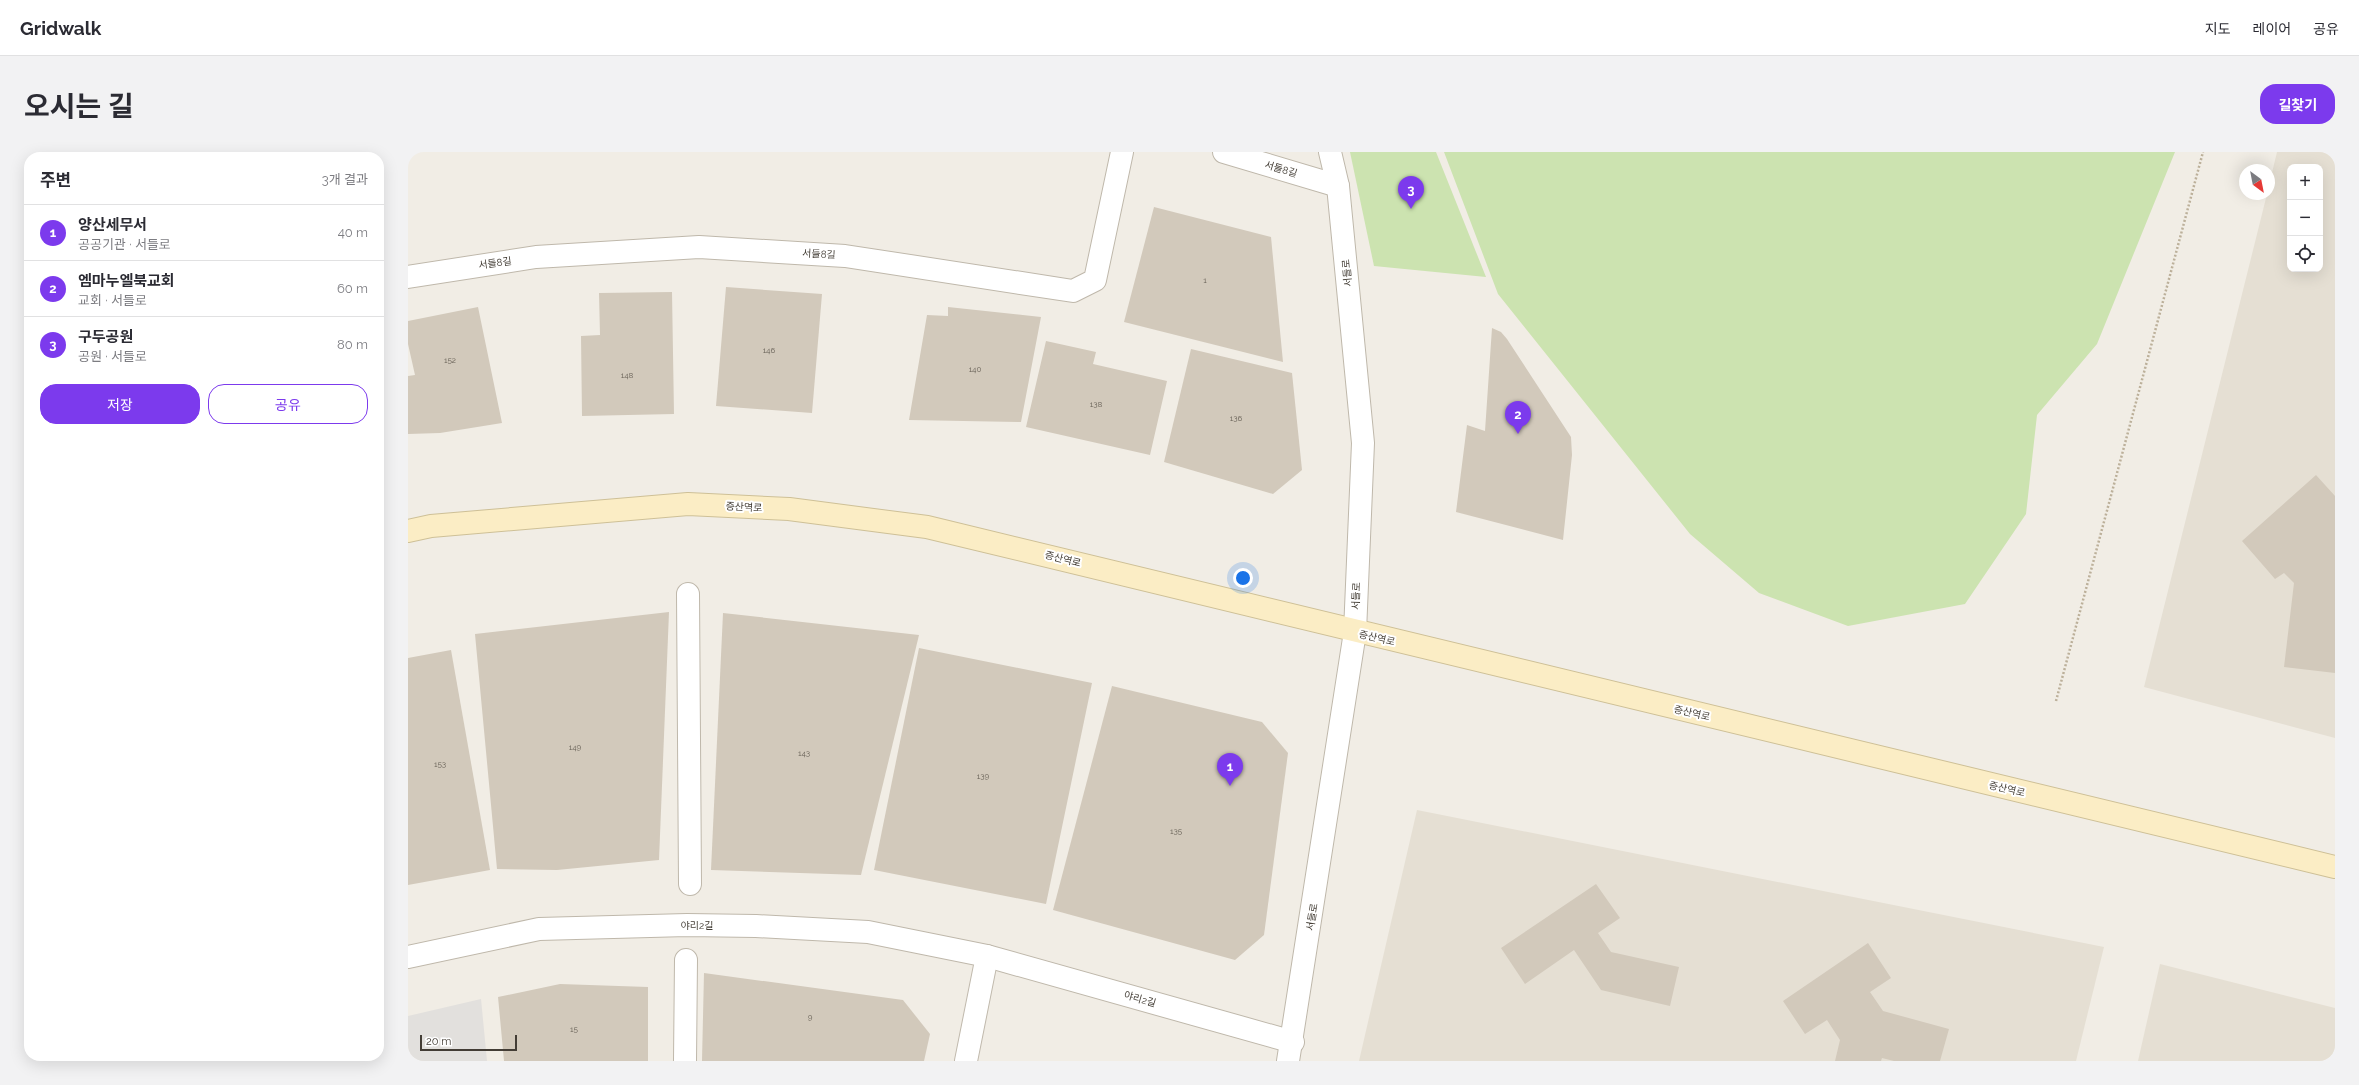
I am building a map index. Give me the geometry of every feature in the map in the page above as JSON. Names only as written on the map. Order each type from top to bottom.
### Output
[{"type":"street","name":"서들8길","points":[[408,277],[536,257],[699,247],[845,256],[1073,291],[1095,280],[1122,152]]},
{"type":"street","name":"서들8길","points":[[1224,152],[1338,186]]},
{"type":"street","name":"서들로","points":[[1290,1051],[1355,632],[1363,443],[1338,186],[1330,152]]},
{"type":"street","name":"증산역로","points":[[408,531],[439,525],[688,504],[789,509],[927,528],[1057,557],[1355,632],[2335,867]]},
{"type":"street","points":[[688,594],[690,884]]},
{"type":"street","name":"야리2길","points":[[408,957],[539,929],[686,925],[756,926],[868,932],[987,956],[1290,1051]]},
{"type":"street","points":[[966,1061],[987,956]]},
{"type":"street","points":[[685,1061],[686,960]]},
{"type":"path","points":[[2056,701],[2203,152]]},
{"type":"shaded area","points":[[2277,152],[2335,152],[2335,738],[2144,687],[2266,200],[2275,200],[2274,164]]},
{"type":"shaded area","points":[[1417,810],[2104,947],[2076,1061],[1359,1061]]},
{"type":"shaded area","points":[[2160,964],[2335,1008],[2335,1061],[2138,1061]]},
{"type":"shaded area","points":[[481,999],[487,1061],[408,1061],[408,1016]]},
{"type":"green space","points":[[1350,152],[1436,152],[1486,277],[1374,266]]},
{"type":"green space","points":[[1444,152],[2175,152],[2097,344],[2037,415],[2026,514],[1965,604],[1848,626],[1759,593],[1690,534],[1498,294]]},
{"type":"building","points":[[1154,207],[1271,237],[1283,362],[1124,322]]},
{"type":"building","points":[[726,287],[822,294],[812,413],[716,406]]},
{"type":"building","points":[[672,292],[674,414],[582,416],[581,336],[600,335],[599,293]]},
{"type":"building","points":[[478,307],[502,423],[440,433],[408,434],[408,376],[415,375],[408,344],[408,321]]},
{"type":"building","points":[[948,307],[1041,317],[1021,422],[909,420],[927,315],[948,316]]},
{"type":"building","points":[[1492,328],[1501,332],[1507,339],[1571,437],[1572,455],[1563,540],[1456,512],[1467,425],[1485,431]]},
{"type":"building","points":[[1046,341],[1096,352],[1093,364],[1167,381],[1150,455],[1026,427]]},
{"type":"building","points":[[1191,349],[1292,373],[1302,470],[1273,494],[1164,462]]},
{"type":"building","points":[[2316,475],[2335,496],[2335,673],[2284,667],[2294,583],[2284,573],[2275,579],[2242,541]]},
{"type":"building","points":[[669,612],[659,860],[557,870],[497,869],[475,634]]},
{"type":"building","points":[[723,613],[919,635],[861,875],[711,870]]},
{"type":"building","points":[[919,648],[1092,683],[1046,904],[874,870]]},
{"type":"building","points":[[451,650],[490,870],[408,885],[408,658]]},
{"type":"building","points":[[1112,686],[1262,722],[1288,753],[1264,935],[1235,960],[1053,910]]},
{"type":"building","points":[[1596,884],[1620,918],[1598,933],[1611,952],[1679,967],[1670,1006],[1601,990],[1574,950],[1525,984],[1501,948]]},
{"type":"building","points":[[1868,943],[1891,978],[1870,992],[1883,1011],[1949,1029],[1940,1061],[1894,1061],[1882,1058],[1881,1061],[1835,1061],[1840,1040],[1827,1020],[1805,1034],[1783,1001]]},
{"type":"building","points":[[704,973],[903,1000],[930,1034],[924,1061],[702,1061]]},
{"type":"building","points":[[560,984],[648,987],[648,1061],[504,1061],[498,997]]},
{"type":"place","name":"구두공원","points":[[1411,209]]},
{"type":"place","name":"엠마누엘북교회","points":[[1518,434]]},
{"type":"place","name":"양산세무서","points":[[1230,786]]}]
